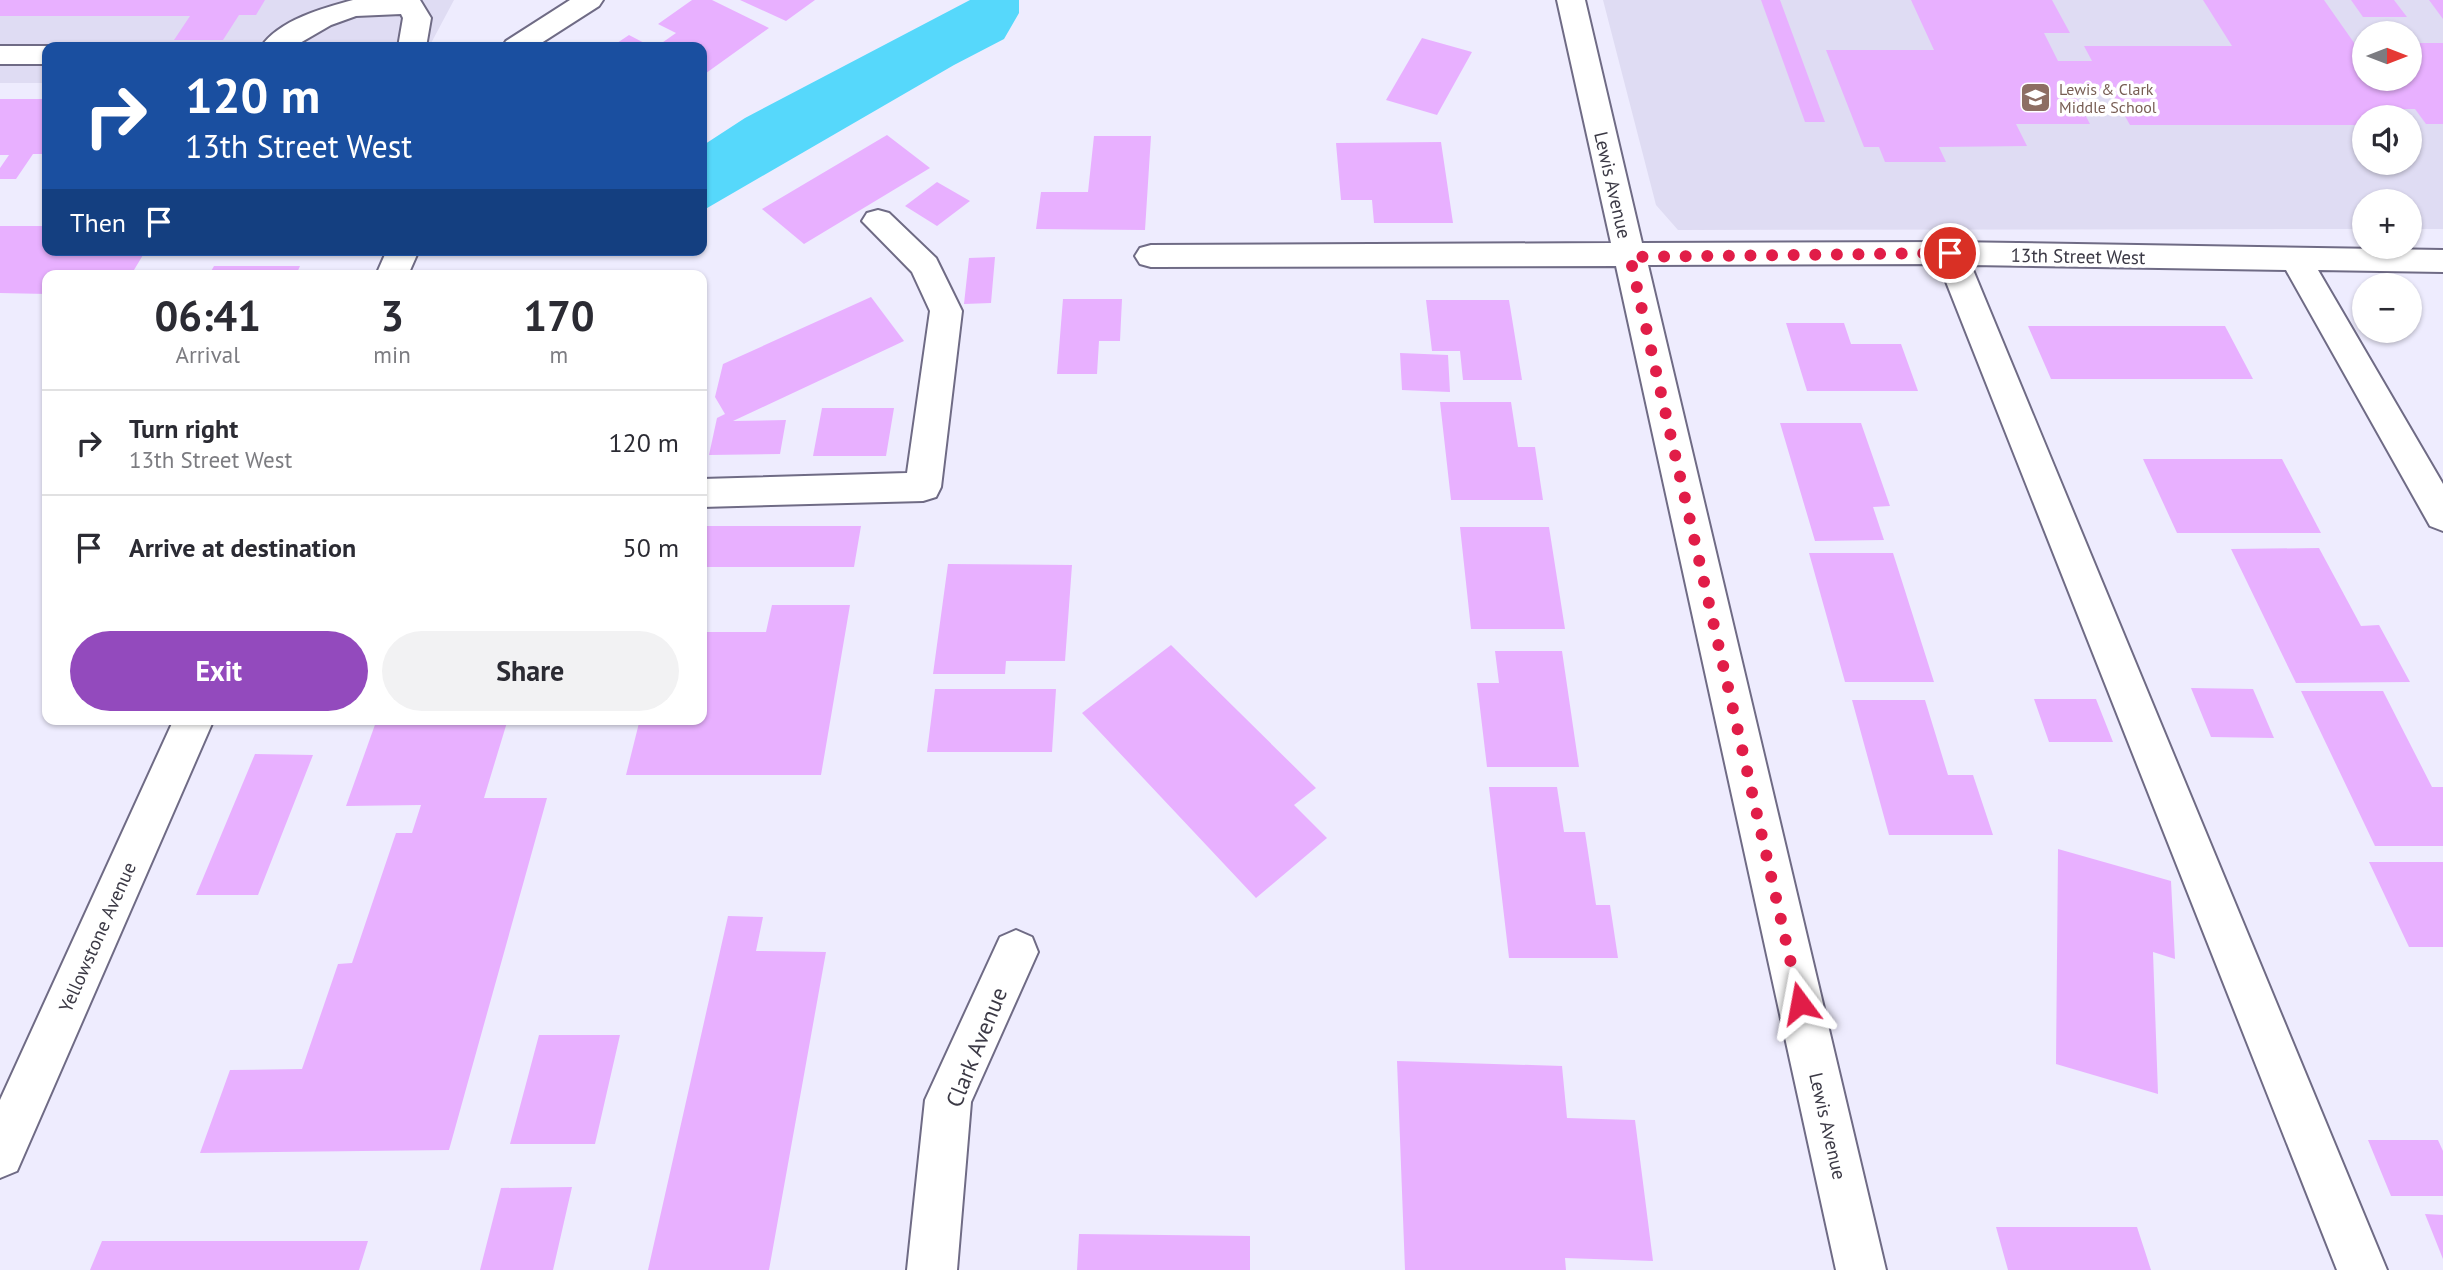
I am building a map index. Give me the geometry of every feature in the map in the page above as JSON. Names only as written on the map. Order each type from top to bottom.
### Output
[{"type":"street","points":[[524,42],[589,0]]},
{"type":"street","name":"Lewis Avenue","points":[[1571,0],[1861,1270]]},
{"type":"street","points":[[282,42],[316,17],[362,1],[391,1],[410,6],[417,18],[413,42]]},
{"type":"street","points":[[0,55],[42,55]]},
{"type":"street","points":[[707,493],[923,487],[946,311],[925,266],[878,221]]},
{"type":"street","points":[[1950,253],[2362,1270]]},
{"type":"street","name":"13th Street West","points":[[1151,257],[1630,257],[1950,253],[2443,261]]},
{"type":"street","points":[[2296,260],[2443,516]]},
{"type":"street","name":"Yellowstone Avenue","points":[[0,1154],[191,725]]},
{"type":"street","name":"Clark Avenue","points":[[932,1270],[948,1100],[1016,952]]},
{"type":"shaded area","points":[[0,0],[454,0],[432,42],[42,42],[42,83],[0,83]]},
{"type":"shaded area","name":"Lewis & Clark Middle School","points":[[1603,0],[2443,0],[2443,229],[2422,229],[2422,189],[2352,189],[2352,229],[1678,230],[1656,205]]},
{"type":"water","points":[[970,0],[1019,0],[1019,13],[1004,39],[954,65],[707,208],[707,143],[745,118]]},
{"type":"building","points":[[0,0],[265,0],[256,15],[239,15],[223,40],[174,40],[190,16],[0,16]]},
{"type":"building","points":[[692,0],[712,0],[769,28],[707,72],[707,42],[663,42],[676,33],[658,24]]},
{"type":"building","points":[[740,0],[815,0],[786,21]]},
{"type":"building","points":[[1761,0],[1780,0],[1825,122],[1805,122]]},
{"type":"building","points":[[1911,0],[2052,0],[2070,33],[2044,33],[2058,61],[2092,61],[2084,46],[2232,46],[2203,0],[2324,0],[2352,40],[2352,91],[2422,91],[2422,43],[2443,43],[2443,124],[2426,124],[2422,119],[2422,105],[2352,105],[2352,125],[2130,125],[2113,95],[2075,95],[2090,124],[2016,124],[2027,146],[1939,147],[1946,162],[1885,162],[1879,147],[1864,147],[1826,50],[1934,50]]},
{"type":"building","points":[[2351,0],[2394,0],[2407,17],[2363,17]]},
{"type":"building","points":[[2429,0],[2443,0],[2443,19]]},
{"type":"building","points":[[629,35],[642,42],[618,42]]},
{"type":"building","points":[[1422,38],[1472,52],[1437,115],[1386,100]]},
{"type":"building","points":[[0,99],[42,99],[42,154],[33,154],[16,179],[0,179],[0,168],[9,155],[0,155]]},
{"type":"building","points":[[887,135],[930,168],[804,244],[762,209]]},
{"type":"building","points":[[1094,136],[1151,136],[1145,230],[1036,229],[1041,192],[1088,192]]},
{"type":"building","points":[[1441,142],[1453,223],[1374,223],[1372,200],[1341,200],[1336,143]]},
{"type":"building","points":[[937,182],[970,201],[937,226],[905,206]]},
{"type":"building","points":[[0,226],[42,226],[42,256],[142,256],[134,270],[42,270],[42,294],[0,293]]},
{"type":"building","points":[[995,257],[991,303],[964,304],[969,258]]},
{"type":"building","points":[[214,266],[300,266],[298,270],[212,270]]},
{"type":"building","points":[[871,297],[904,341],[733,421],[786,420],[780,454],[709,455],[717,418],[725,414],[715,397],[723,364]]},
{"type":"building","points":[[1063,299],[1122,299],[1120,341],[1099,341],[1097,374],[1057,374]]},
{"type":"building","points":[[1426,300],[1509,300],[1522,380],[1463,380],[1460,351],[1432,351]]},
{"type":"building","points":[[1786,323],[1844,323],[1851,344],[1901,344],[1918,391],[1807,391]]},
{"type":"building","points":[[2028,326],[2225,326],[2253,379],[2051,379]]},
{"type":"building","points":[[1400,353],[1448,355],[1450,392],[1402,390]]},
{"type":"building","points":[[1440,402],[1511,402],[1518,447],[1535,447],[1543,500],[1451,500]]},
{"type":"building","points":[[822,408],[894,408],[886,456],[813,456]]},
{"type":"building","points":[[1780,423],[1861,423],[1890,506],[1873,507],[1884,540],[1815,541]]},
{"type":"building","points":[[2143,459],[2282,459],[2321,533],[2177,533]]},
{"type":"building","points":[[707,526],[861,526],[854,567],[707,567]]},
{"type":"building","points":[[1460,527],[1549,527],[1565,629],[1471,629]]},
{"type":"building","points":[[2319,548],[2361,626],[2379,625],[2410,682],[2296,683],[2231,549]]},
{"type":"building","points":[[1809,553],[1893,553],[1934,682],[1845,682]]},
{"type":"building","points":[[948,564],[1072,565],[1065,661],[1006,661],[1005,674],[933,674]]},
{"type":"building","points":[[772,605],[850,605],[821,775],[626,775],[638,725],[707,725],[707,632],[766,632]]},
{"type":"building","points":[[1171,645],[1316,788],[1294,805],[1327,838],[1256,898],[1082,713]]},
{"type":"building","points":[[1495,651],[1562,651],[1579,767],[1487,767],[1477,683],[1499,683]]},
{"type":"building","points":[[2191,688],[2253,689],[2274,738],[2211,737]]},
{"type":"building","points":[[935,689],[1056,689],[1052,752],[927,752]]},
{"type":"building","points":[[2301,691],[2383,691],[2432,787],[2443,787],[2443,846],[2375,846]]},
{"type":"building","points":[[2034,699],[2096,699],[2113,742],[2049,742]]},
{"type":"building","points":[[1852,700],[1925,700],[1948,775],[1973,775],[1993,835],[1889,835]]},
{"type":"building","points":[[375,725],[506,725],[484,798],[547,798],[449,1150],[200,1153],[230,1070],[302,1069],[338,964],[352,963],[396,833],[412,833],[421,805],[346,806]]},
{"type":"building","points":[[255,754],[313,755],[258,895],[196,895]]},
{"type":"building","points":[[1489,787],[1557,787],[1564,832],[1585,832],[1596,905],[1610,905],[1618,958],[1509,958]]},
{"type":"building","points":[[2058,849],[2171,881],[2175,959],[2153,952],[2158,1094],[2056,1064]]},
{"type":"building","points":[[2369,862],[2443,862],[2443,947],[2409,947]]},
{"type":"building","points":[[728,916],[763,917],[756,951],[826,952],[769,1270],[648,1270]]},
{"type":"building","points":[[539,1035],[620,1035],[595,1144],[510,1144]]},
{"type":"building","points":[[1397,1061],[1562,1066],[1567,1118],[1635,1120],[1653,1261],[1565,1258],[1566,1270],[1405,1270]]},
{"type":"building","points":[[2368,1140],[2438,1140],[2443,1151],[2443,1196],[2391,1196]]},
{"type":"building","points":[[572,1187],[553,1270],[480,1270],[501,1188]]},
{"type":"building","points":[[2425,1214],[2443,1215],[2443,1259]]},
{"type":"building","points":[[1996,1227],[2137,1227],[2151,1270],[2008,1270]]},
{"type":"building","points":[[1079,1234],[1250,1236],[1250,1270],[1077,1270]]},
{"type":"building","points":[[102,1241],[368,1241],[359,1270],[90,1270]]},
{"type":"place","name":"Lewis & Clark Middle School","points":[[2036,98]]},
{"type":"route","points":[[1800,1003],[1630,257],[1950,253]]}]
